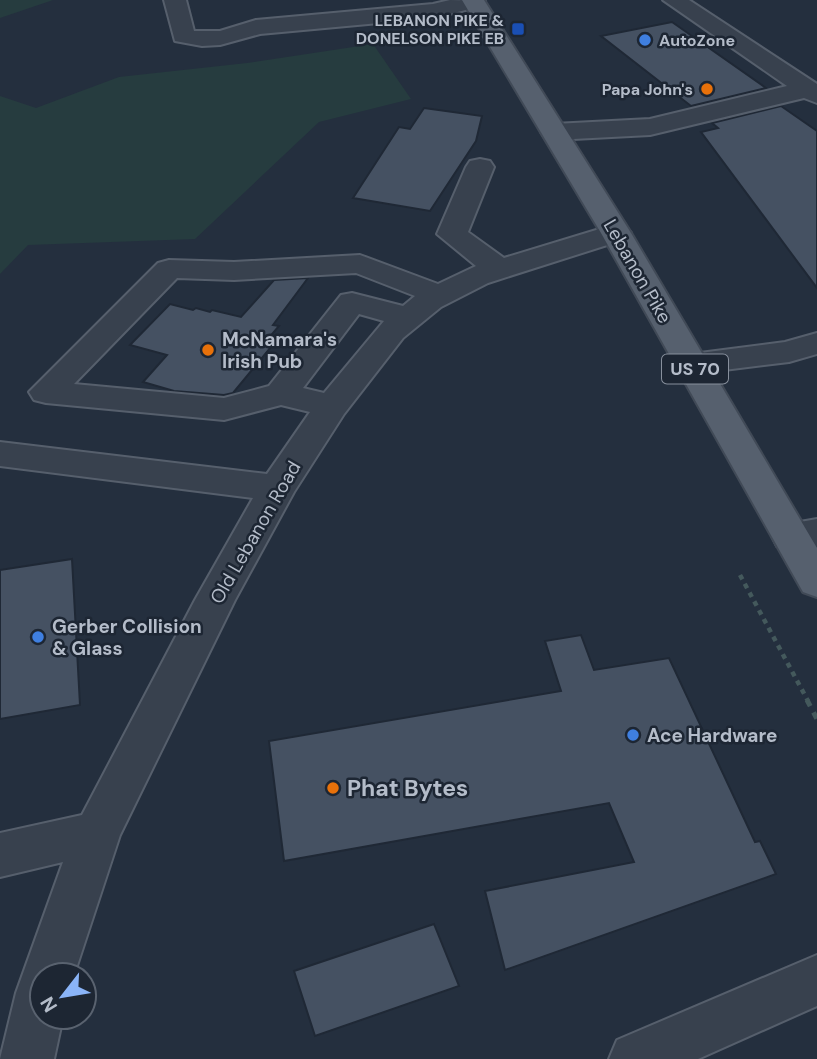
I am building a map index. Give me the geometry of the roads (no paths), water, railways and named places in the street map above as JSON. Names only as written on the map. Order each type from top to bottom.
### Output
[{"type":"main road","name":"Lebanon Pike","points":[[475,0],[692,364],[804,535],[817,582]]},
{"type":"street","points":[[175,0],[183,37],[195,40],[220,39],[253,18],[433,11],[475,0]]},
{"type":"street","points":[[674,0],[813,92]]},
{"type":"street","points":[[709,0],[769,36]]},
{"type":"street","points":[[554,132],[650,127],[813,92]]},
{"type":"street","points":[[480,167],[452,234],[499,269]]},
{"type":"street","name":"Old Lebanon Road","points":[[53,961],[97,833],[215,600],[277,488],[332,407],[393,331],[439,295],[477,276],[616,233]]},
{"type":"street","points":[[332,407],[281,394],[224,408],[46,391],[169,269],[234,271],[360,264],[439,295]]},
{"type":"street","points":[[234,271],[408,318]]},
{"type":"street","points":[[281,394],[352,302]]},
{"type":"street","points":[[692,364],[789,352],[817,343]]},
{"type":"street","points":[[0,454],[277,488]]},
{"type":"street","points":[[0,855],[97,833]]},
{"type":"street","points":[[636,1059],[817,980]]},
{"type":"street","points":[[27,1059],[33,1031]]},
{"type":"place","name":"LEBANON PIKE & DONELSON PIKE EB","points":[[518,29]]},
{"type":"place","name":"AutoZone","points":[[645,40]]},
{"type":"place","name":"Papa John's","points":[[707,89]]},
{"type":"place","name":"McNamara's Irish Pub","points":[[208,350]]},
{"type":"place","name":"Gerber Collision & Glass","points":[[38,637]]},
{"type":"place","name":"Ace Hardware","points":[[633,735]]},
{"type":"place","name":"Phat Bytes","points":[[333,788]]}]
